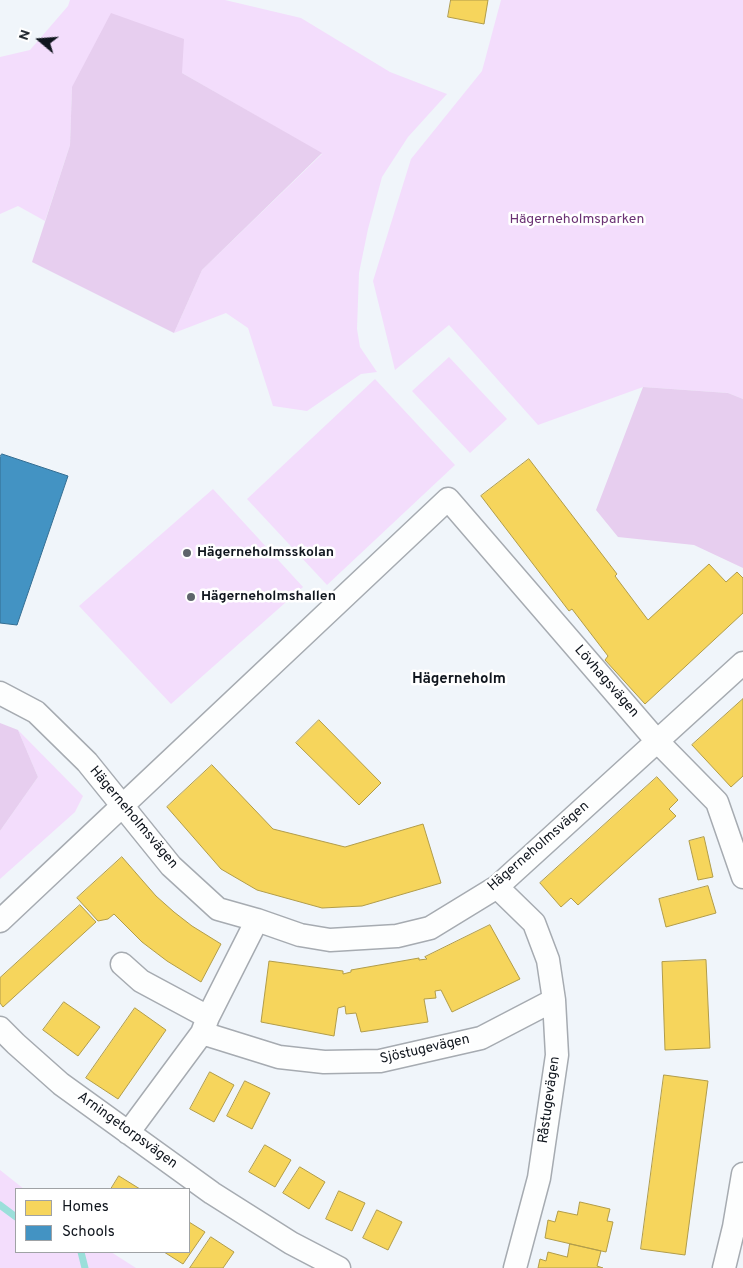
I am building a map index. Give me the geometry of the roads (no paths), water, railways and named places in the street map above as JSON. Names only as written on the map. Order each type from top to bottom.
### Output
[{"type":"street","name":"Lövhagsvägen","points":[[123,807],[448,499],[656,740],[717,802],[743,877]]},
{"type":"street","name":"Hägerneholmsvägen","points":[[0,693],[36,712],[87,762],[171,866],[218,909],[300,935],[330,940],[397,936],[430,928],[497,887],[656,740],[702,702],[743,663]]},
{"type":"street","points":[[0,921],[123,807]]},
{"type":"street","name":"Råstugevägen","points":[[497,887],[534,923],[548,960],[554,1000],[558,1056],[539,1178],[515,1268]]},
{"type":"street","points":[[128,1132],[205,1025],[256,920]]},
{"type":"street","name":"Sjöstugevägen","points":[[122,964],[142,981],[205,1025],[278,1057],[324,1062],[380,1061],[481,1038],[554,1000]]},
{"type":"street","name":"Arningetorpsvägen","points":[[0,1028],[61,1084],[212,1193],[291,1242],[339,1268]]},
{"type":"street","points":[[724,1268],[734,1227],[743,1174]]},
{"type":"waterway","points":[[0,1205],[15,1216]]},
{"type":"waterway","points":[[81,1253],[85,1268]]},
{"type":"place","name":"Hägerneholmsskolan","points":[[187,553]]},
{"type":"place","name":"Hägerneholmshallen","points":[[191,597]]},
{"type":"district","name":"Hägerneholm","points":[[459,680]]},
{"type":"park label","name":"Hägerneholmsparken","points":[[577,220]]}]
